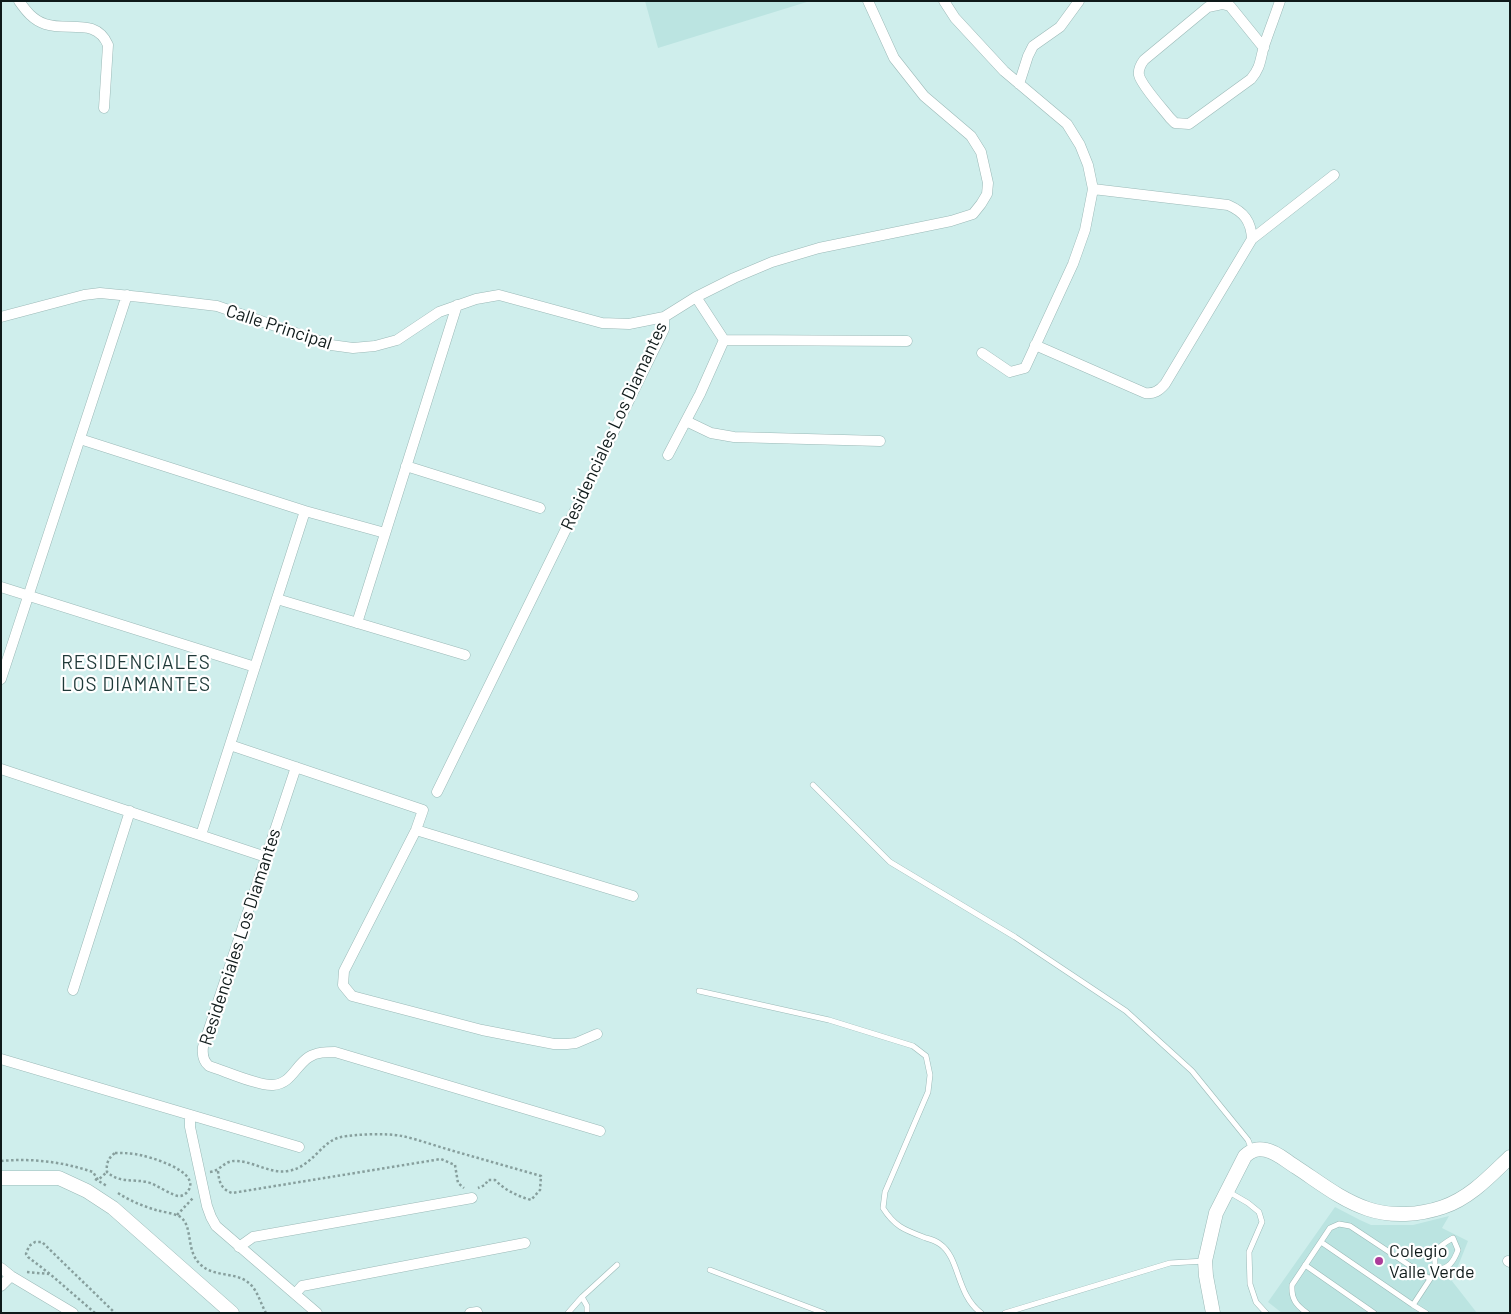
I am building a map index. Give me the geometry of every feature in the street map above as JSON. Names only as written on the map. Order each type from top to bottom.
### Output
[{"type":"street","points":[[19,1],[36,20],[57,27],[92,28],[104,37],[108,45],[104,108]]},
{"type":"street","name":"Residenciales Los Diamantes","points":[[437,792],[664,329],[664,317],[696,297],[772,262],[819,248],[951,221],[973,214],[982,204],[987,194],[988,183],[981,152],[971,136],[924,96],[894,58],[868,1]]},
{"type":"street","points":[[944,1],[955,18],[984,50],[1019,84],[1067,124],[1080,145],[1088,166],[1093,189],[1085,230],[1073,264],[1025,368],[1010,372],[982,354]]},
{"type":"street","points":[[1019,84],[1033,46],[1060,27],[1079,1]]},
{"type":"street","points":[[1264,48],[1230,6],[1222,4],[1208,6],[1144,60],[1140,65],[1138,74],[1142,82],[1175,123],[1189,124],[1251,79],[1260,67],[1264,48],[1280,1]]},
{"type":"street","points":[[1035,345],[1145,393],[1151,394],[1159,391],[1252,239],[1334,175]]},
{"type":"street","points":[[1093,189],[1228,205],[1237,209],[1245,216],[1251,227],[1252,239]]},
{"type":"street","name":"Calle Principal","points":[[1,317],[84,295],[100,293],[217,306],[331,345],[353,348],[375,346],[397,340],[439,312],[481,298],[499,295],[602,323],[629,324],[664,317]]},
{"type":"street","points":[[1,678],[127,296]]},
{"type":"street","points":[[696,297],[724,340]]},
{"type":"street","points":[[357,623],[457,305]]},
{"type":"street","points":[[724,340],[907,341]]},
{"type":"street","points":[[668,454],[686,421],[724,340]]},
{"type":"street","points":[[686,421],[711,434],[734,437],[880,441]]},
{"type":"street","points":[[80,439],[305,511],[385,534]]},
{"type":"street","points":[[406,466],[540,508]]},
{"type":"street","points":[[201,835],[305,511]]},
{"type":"street","points":[[1,587],[255,667]]},
{"type":"street","points":[[277,599],[465,654]]},
{"type":"street","points":[[230,745],[420,809],[423,812],[416,830],[344,971],[344,985],[349,993],[356,998],[512,1037],[567,1044],[576,1043],[597,1034]]},
{"type":"street","name":"Residenciales Los Diamantes","points":[[296,767],[203,1047],[203,1058],[209,1066],[269,1085],[288,1080],[308,1058],[326,1052],[345,1054],[600,1131]]},
{"type":"street","points":[[1,769],[266,857]]},
{"type":"street","points":[[73,990],[130,812]]},
{"type":"street","points":[[416,830],[633,896]]},
{"type":"street","points":[[1,1059],[299,1147]]},
{"type":"street","points":[[190,1115],[190,1127],[203,1188],[211,1217],[216,1226],[317,1313]]},
{"type":"street","points":[[1212,1313],[1205,1260],[1216,1212],[1245,1156],[1252,1150],[1259,1148],[1275,1153],[1346,1200],[1369,1210],[1394,1214],[1419,1213],[1444,1207],[1466,1196],[1510,1157]]},
{"type":"street","points":[[1,1178],[59,1178],[88,1191],[113,1208],[232,1313]]},
{"type":"street","points":[[239,1247],[253,1237],[473,1193]]},
{"type":"street","points":[[295,1294],[302,1286],[525,1243]]},
{"type":"street","points":[[1,1268],[73,1313]]},
{"type":"street","points":[[1,1286],[11,1276]]},
{"type":"lane","points":[[813,785],[890,862],[1015,937],[1126,1011],[1192,1071],[1248,1140],[1252,1150]]},
{"type":"lane","points":[[698,991],[829,1020],[913,1046],[926,1056],[930,1075],[928,1092],[885,1192],[882,1208],[889,1219],[901,1229],[941,1244],[950,1256],[962,1288],[973,1307],[982,1313]]},
{"type":"lane","points":[[1227,1190],[1259,1212],[1262,1222],[1249,1252],[1250,1284],[1256,1302],[1266,1313]]},
{"type":"lane","points":[[1307,1313],[1297,1305],[1292,1295],[1292,1285],[1330,1228],[1339,1224],[1350,1226],[1430,1279]]},
{"type":"lane","points":[[1413,1305],[1436,1270],[1435,1254],[1441,1245],[1453,1238],[1458,1250],[1454,1259],[1447,1268],[1436,1270]]},
{"type":"lane","points":[[1321,1242],[1426,1313]]},
{"type":"lane","points":[[1005,1313],[1170,1263],[1205,1260]]},
{"type":"lane","points":[[568,1313],[616,1265]]},
{"type":"lane","points":[[1306,1265],[1374,1313]]},
{"type":"lane","points":[[710,1270],[824,1313]]},
{"type":"lane","points":[[582,1297],[586,1301],[588,1313]]},
{"type":"path","points":[[200,1174],[218,1171],[226,1162],[235,1160],[276,1172],[290,1171],[304,1166],[329,1141],[342,1137],[372,1135],[401,1136],[541,1176],[540,1190],[531,1200],[520,1197],[495,1180],[488,1180],[485,1185],[473,1193],[458,1183],[455,1165],[441,1159],[232,1193],[219,1183],[218,1171]]},
{"type":"path","points":[[115,1153],[130,1153],[181,1170],[189,1177],[190,1189],[184,1195],[177,1196],[150,1183],[114,1178],[107,1172],[106,1167],[109,1159],[115,1153]]},
{"type":"path","points":[[89,1177],[98,1180],[110,1188]]},
{"type":"path","points":[[176,1215],[203,1188]]},
{"type":"path","points":[[116,1192],[148,1208],[181,1218],[187,1226],[191,1250],[199,1263],[210,1272],[232,1275],[247,1281],[256,1292],[266,1313]]},
{"type":"path","points":[[95,1313],[50,1274],[28,1258],[26,1254],[28,1246],[34,1242],[42,1242],[115,1313]]},
{"type":"shaded area","points":[[645,1],[810,1],[658,48]]},
{"type":"shaded area","name":"Colegio Valle Verde","points":[[1335,1207],[1371,1225],[1413,1225],[1449,1216],[1442,1228],[1468,1241],[1452,1281],[1477,1313],[1282,1313],[1268,1302]]},
{"type":"place","name":"Colegio Valle Verde","points":[[1379,1261]]},
{"type":"district","name":"RESIDENCIALES LOS DIAMANTES","points":[[136,674]]}]
